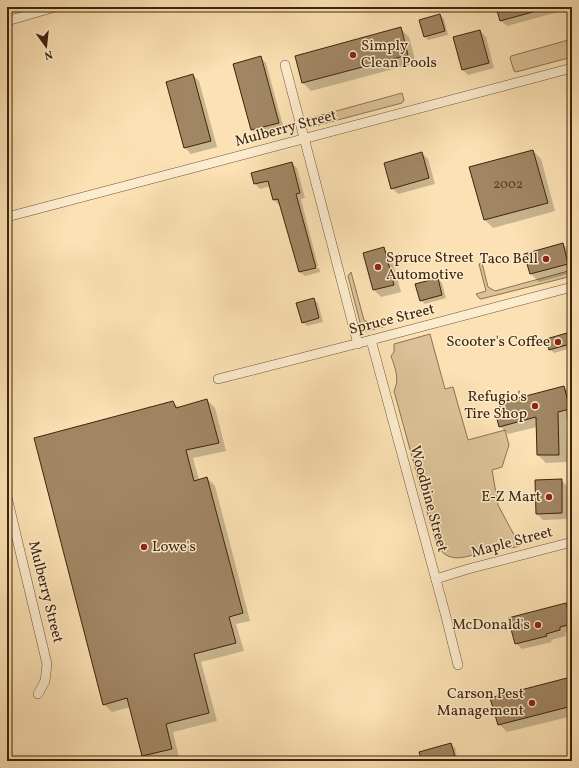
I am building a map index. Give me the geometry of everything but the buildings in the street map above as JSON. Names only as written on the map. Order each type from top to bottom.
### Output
[{"type":"street","points":[[7,22],[55,7]]},
{"type":"street","points":[[285,65],[358,344]]},
{"type":"street","name":"Mulberry Street","points":[[7,217],[572,68]]},
{"type":"street","name":"Spruce Street","points":[[218,379],[358,344],[572,287]]},
{"type":"street","name":"Woodbine Street","points":[[371,340],[458,665]]},
{"type":"street","name":"Mulberry Street","points":[[7,497],[47,664],[45,681],[38,694]]},
{"type":"street","name":"Maple Street","points":[[436,579],[468,569],[572,542]]},
{"type":"shaded area","points":[[572,39],[572,57],[516,72],[514,71],[510,58],[511,56]]},
{"type":"shaded area","points":[[402,93],[404,100],[402,103],[311,127],[307,119]]},
{"type":"shaded area","points":[[482,263],[488,287],[495,291],[572,270],[572,276],[481,299],[476,294],[486,291],[479,264]]},
{"type":"shaded area","points":[[351,272],[364,320],[374,326],[388,322],[386,326],[367,331],[362,330],[348,276]]},
{"type":"shaded area","points":[[430,334],[445,389],[453,387],[468,440],[505,430],[509,445],[502,467],[492,470],[498,505],[520,546],[506,549],[505,547],[465,557],[454,558],[445,554],[436,544],[394,391],[397,378],[391,356],[394,352],[394,344]]},
{"type":"place","name":"Simply Clean Pools","points":[[353,55]]},
{"type":"place","name":"Taco Bell","points":[[546,259]]},
{"type":"place","name":"Spruce Street Automotive","points":[[378,267]]},
{"type":"place","name":"Scooter's Coffee","points":[[558,342]]},
{"type":"place","name":"Refugio's Tire Shop","points":[[535,406]]},
{"type":"place","name":"E-Z Mart","points":[[549,497]]},
{"type":"place","name":"Lowe's","points":[[144,547]]},
{"type":"place","name":"McDonald's","points":[[538,625]]},
{"type":"place","name":"Carson Pest Management","points":[[532,703]]}]
